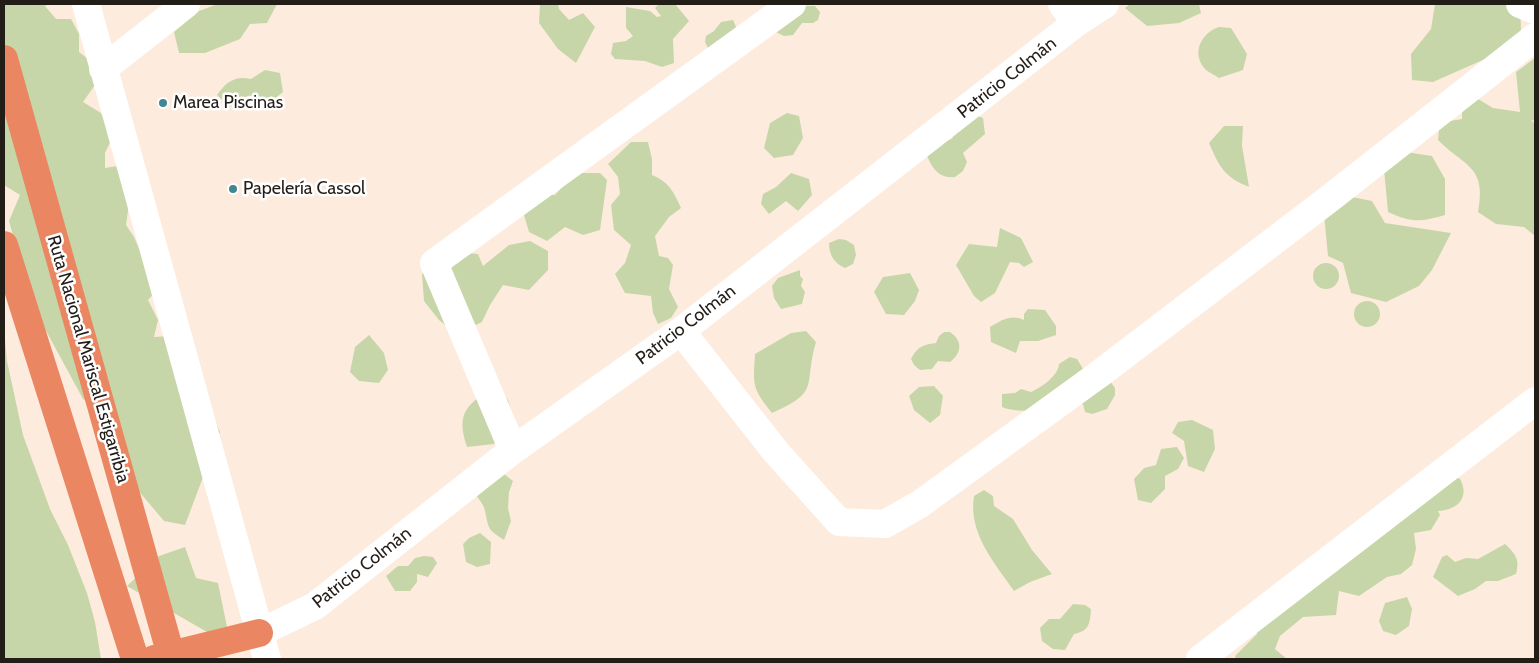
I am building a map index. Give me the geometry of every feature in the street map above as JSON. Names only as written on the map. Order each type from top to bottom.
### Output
[{"type":"highway","name":"Ruta Nacional Mariscal Estigarribia","points":[[4,59],[166,658]]},
{"type":"highway","points":[[4,245],[135,659]]},
{"type":"highway","points":[[166,658],[259,633]]},
{"type":"street","points":[[86,4],[267,659]]},
{"type":"street","points":[[103,69],[186,4]]},
{"type":"street","points":[[513,450],[434,263],[792,4]]},
{"type":"street","name":"Patricio Colmán","points":[[259,633],[315,606],[513,450],[681,331],[1069,13],[1105,4]]},
{"type":"street","points":[[1520,4],[1535,10]]},
{"type":"street","points":[[681,331],[776,452],[838,522],[885,524],[920,504],[1098,375],[1329,199],[1535,37]]},
{"type":"street","points":[[1214,655],[1535,401]]},
{"type":"green space","points":[[4,4],[49,4],[45,6],[56,19],[71,19],[79,34],[79,52],[92,62],[97,82],[83,102],[101,113],[113,136],[105,153],[105,168],[117,166],[129,204],[126,225],[134,237],[157,290],[148,300],[158,320],[154,337],[185,335],[211,414],[220,432],[185,525],[164,521],[136,488],[114,418],[83,399],[32,305],[9,221],[20,195],[4,185]]},
{"type":"green space","points":[[218,4],[277,4],[267,23],[250,24],[240,39],[205,53],[179,53],[174,32],[199,11]]},
{"type":"green space","points":[[540,4],[558,4],[559,9],[569,20],[583,13],[595,27],[576,63],[558,49],[539,23]]},
{"type":"green space","points":[[659,4],[675,4],[689,21],[673,39],[674,63],[662,67],[645,61],[615,59],[611,54],[613,43],[626,41],[633,36],[626,28],[626,7],[650,11],[657,17],[661,16],[655,8]]},
{"type":"green space","points":[[1130,4],[1199,4],[1201,13],[1179,23],[1147,26],[1125,8]]},
{"type":"green space","points":[[1435,4],[1520,4],[1521,30],[1510,48],[1433,82],[1412,80],[1411,54],[1431,29]]},
{"type":"green space","points":[[815,6],[820,12],[818,20],[813,23],[802,23],[793,35],[784,36],[776,32],[801,8]]},
{"type":"green space","points":[[733,20],[737,29],[715,48],[708,48],[705,42],[706,36],[714,31],[721,22]]},
{"type":"green space","points":[[1219,27],[1231,28],[1247,54],[1243,70],[1219,78],[1205,69],[1199,57],[1199,50],[1200,44],[1207,34]]},
{"type":"green space","points":[[1535,58],[1535,121],[1531,120],[1535,124],[1535,236],[1524,227],[1496,224],[1478,212],[1480,197],[1476,176],[1472,169],[1438,140],[1439,129],[1450,121],[1462,119],[1462,108],[1473,96],[1493,108],[1520,112],[1516,72]]},
{"type":"green space","points":[[265,70],[280,73],[283,92],[268,104],[257,97],[249,96],[230,107],[217,95],[231,81],[240,78],[251,79]]},
{"type":"green space","points":[[787,113],[799,116],[803,138],[793,155],[774,158],[764,148],[770,123]]},
{"type":"green space","points":[[971,113],[983,118],[985,134],[963,153],[967,162],[963,171],[955,177],[939,174],[932,166],[925,151],[953,138]]},
{"type":"green space","points":[[1224,126],[1243,126],[1242,146],[1249,187],[1234,179],[1223,170],[1209,143]]},
{"type":"green space","points":[[631,142],[648,142],[652,159],[652,175],[658,177],[670,188],[681,208],[669,217],[655,236],[659,256],[668,258],[673,265],[669,289],[678,307],[671,318],[658,324],[653,313],[651,296],[625,293],[615,274],[625,263],[631,245],[614,230],[611,205],[620,194],[618,177],[608,164]]},
{"type":"green space","points":[[1406,152],[1432,156],[1445,179],[1445,215],[1429,219],[1410,220],[1388,212],[1384,169]]},
{"type":"green space","points":[[582,173],[600,173],[607,180],[600,230],[583,235],[565,227],[547,241],[529,232],[524,215],[541,195],[555,195],[568,181]]},
{"type":"green space","points":[[791,173],[809,179],[812,195],[798,211],[786,201],[769,214],[761,204],[763,194],[776,187]]},
{"type":"green space","points":[[1347,196],[1372,201],[1385,223],[1451,233],[1432,270],[1419,286],[1386,302],[1351,293],[1343,263],[1328,256],[1324,214]]},
{"type":"green space","points":[[1000,228],[1021,238],[1033,262],[1024,267],[1019,263],[1010,262],[995,293],[981,302],[974,296],[956,265],[969,244],[997,247]]},
{"type":"green space","points":[[839,239],[846,240],[854,245],[856,255],[853,264],[845,268],[835,261],[830,251],[829,243]]},
{"type":"green space","points":[[530,241],[548,251],[548,270],[529,290],[503,285],[482,322],[456,334],[439,320],[424,301],[422,274],[457,252],[478,254],[483,266],[509,245]]},
{"type":"green space","points":[[1326,263],[1335,267],[1339,276],[1335,285],[1326,289],[1317,285],[1313,276],[1317,267]]},
{"type":"green space","points":[[800,270],[800,276],[803,279],[801,286],[805,292],[802,304],[781,309],[774,298],[772,286],[778,278]]},
{"type":"green space","points":[[910,273],[919,290],[915,301],[904,315],[886,314],[874,292],[883,277]]},
{"type":"green space","points":[[1367,301],[1376,305],[1380,314],[1376,323],[1367,327],[1358,323],[1354,314],[1358,305]]},
{"type":"green space","points":[[1028,309],[1045,310],[1056,326],[1056,335],[1038,341],[1020,341],[1016,353],[991,342],[990,327],[1011,318],[1024,320],[1024,314]]},
{"type":"green space","points":[[4,330],[7,361],[23,435],[50,509],[68,545],[87,593],[95,622],[101,659],[4,659]]},
{"type":"green space","points":[[806,331],[816,342],[808,386],[798,399],[772,413],[757,392],[755,386],[755,354],[791,333]]},
{"type":"green space","points":[[944,332],[950,332],[957,339],[959,351],[957,355],[950,362],[938,361],[932,369],[920,370],[911,359],[916,351],[921,347],[936,343],[939,336]]},
{"type":"green space","points":[[369,335],[384,353],[388,370],[379,383],[359,381],[350,372],[355,347]]},
{"type":"green space","points":[[1070,357],[1077,359],[1085,372],[1110,381],[1115,388],[1115,395],[1107,409],[1092,414],[1085,412],[1083,404],[1076,402],[1020,411],[1002,407],[1002,394],[1015,393],[1021,389],[1031,392],[1035,390],[1049,381],[1056,373],[1059,364]]},
{"type":"green space","points":[[497,385],[508,400],[515,423],[494,444],[467,447],[463,425],[467,410],[478,398]]},
{"type":"green space","points":[[934,386],[943,396],[940,415],[930,423],[914,410],[909,396],[919,387]]},
{"type":"green space","points":[[1192,420],[1213,430],[1215,449],[1204,472],[1188,466],[1184,441],[1172,433],[1178,422]]},
{"type":"green space","points":[[1177,447],[1184,458],[1178,469],[1165,476],[1165,489],[1151,503],[1138,500],[1134,479],[1144,468],[1156,465],[1161,449]]},
{"type":"green space","points":[[504,474],[513,481],[509,492],[508,508],[511,521],[504,540],[494,533],[488,525],[484,508],[472,489]]},
{"type":"green space","points":[[1453,475],[1460,479],[1464,491],[1463,497],[1451,508],[1438,511],[1440,515],[1431,530],[1414,533],[1416,549],[1412,565],[1401,574],[1387,577],[1359,596],[1339,591],[1336,615],[1303,617],[1280,636],[1275,649],[1287,659],[1236,659],[1235,656],[1257,634],[1257,612],[1430,494],[1432,499],[1431,494]]},
{"type":"green space","points":[[984,490],[993,496],[994,506],[1013,519],[1032,550],[1052,574],[1030,582],[1014,591],[984,546],[975,522],[973,510],[974,496]]},
{"type":"green space","points":[[480,533],[491,542],[490,564],[477,567],[466,562],[463,544],[469,538]]},
{"type":"green space","points":[[1505,544],[1516,558],[1518,565],[1516,574],[1498,581],[1486,581],[1475,589],[1458,596],[1433,577],[1442,557],[1447,555],[1455,562],[1466,558],[1478,559]]},
{"type":"green space","points":[[185,547],[196,578],[218,583],[227,627],[207,632],[127,586],[159,556]]},
{"type":"green space","points":[[433,557],[437,563],[428,577],[417,574],[417,582],[410,591],[395,591],[386,576],[398,566],[408,566],[415,558]]},
{"type":"green space","points":[[1407,597],[1412,609],[1409,626],[1396,635],[1383,631],[1379,621],[1385,603]]},
{"type":"green space","points":[[1073,604],[1085,605],[1091,609],[1088,626],[1083,631],[1074,634],[1065,650],[1053,649],[1042,641],[1040,628],[1049,619],[1060,619]]},
{"type":"place","name":"Marea Piscinas","points":[[163,103]]},
{"type":"place","name":"Papelería Cassol","points":[[233,189]]}]
